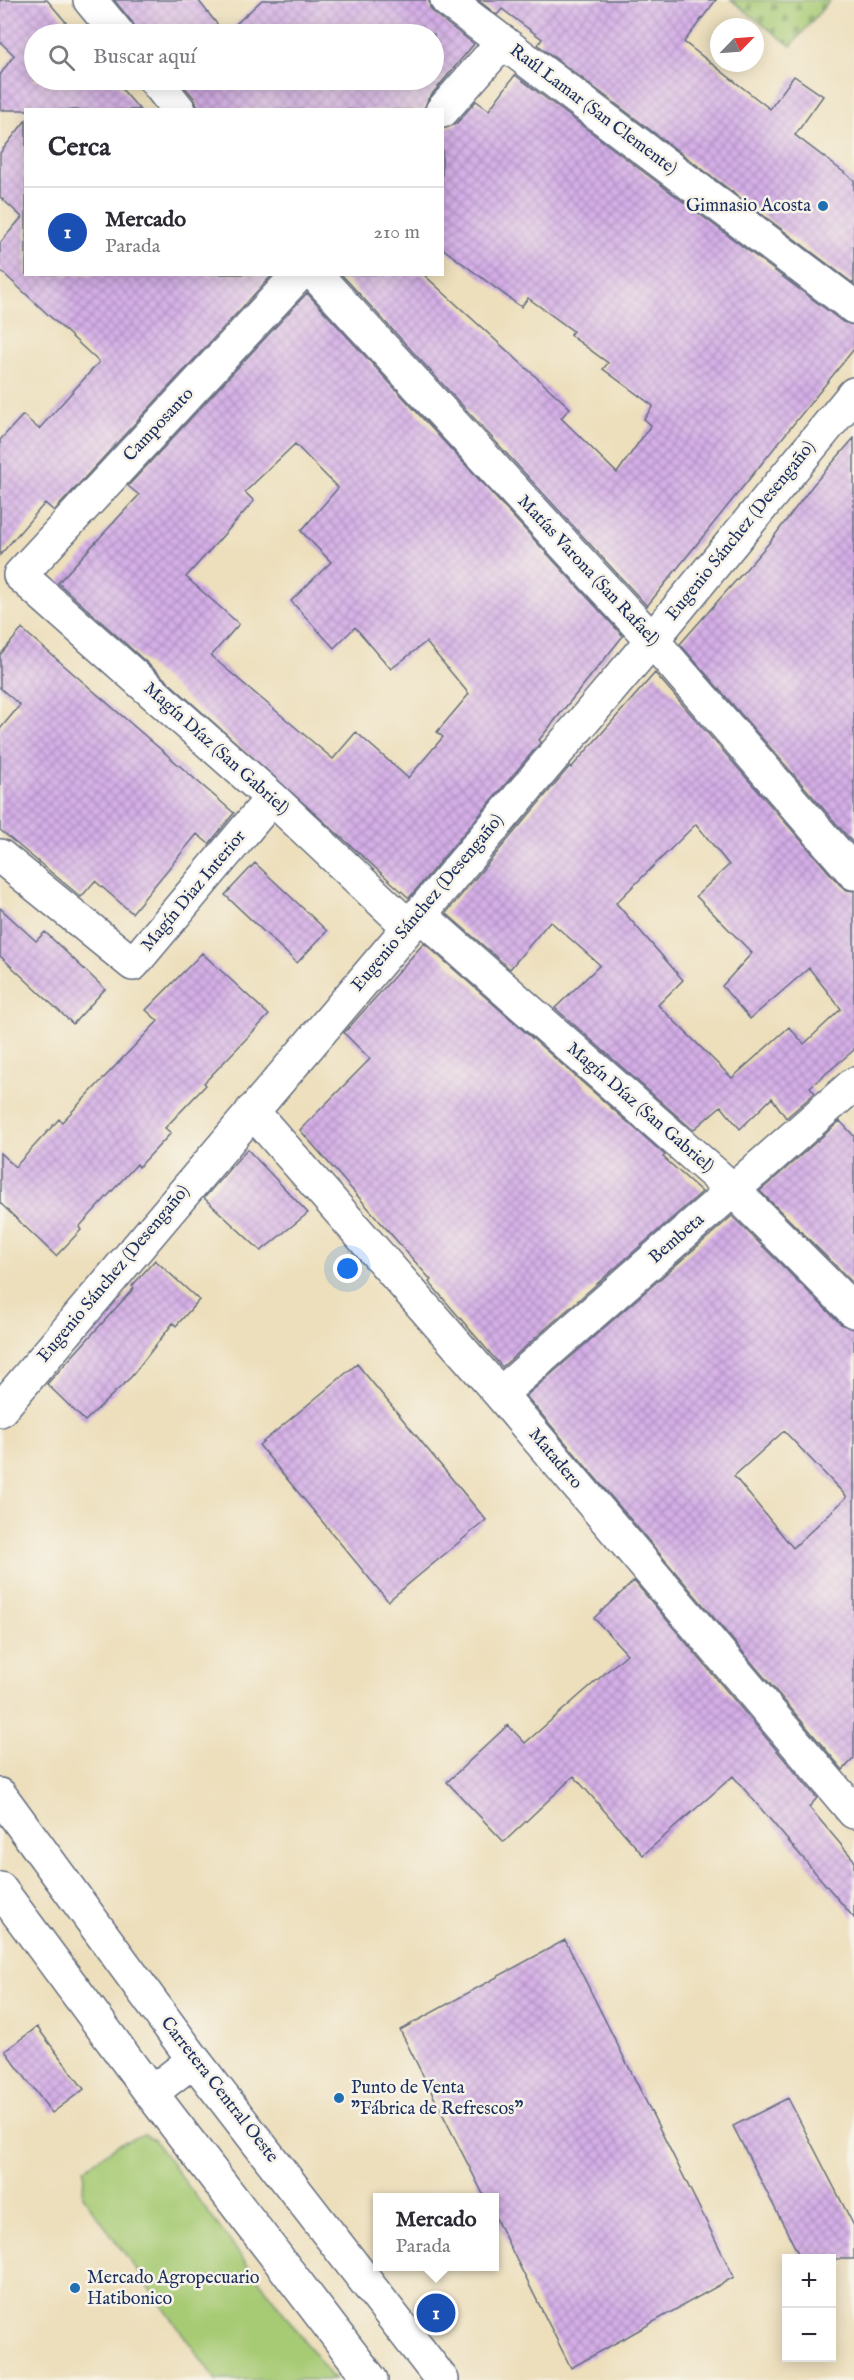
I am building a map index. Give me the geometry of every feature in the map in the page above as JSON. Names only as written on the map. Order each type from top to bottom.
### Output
[{"type":"street","points":[[90,0],[110,24]]},
{"type":"street","name":"Raúl Lamar (San Clemente)","points":[[447,0],[854,307]]},
{"type":"street","points":[[444,109],[503,42]]},
{"type":"street","points":[[163,90],[177,108]]},
{"type":"street","name":"Camposanto","points":[[10,575],[297,276]]},
{"type":"street","name":"Matías Varona (San Rafael)","points":[[317,276],[652,640],[854,873]]},
{"type":"street","name":"Eugenio Sánchez (Desengaño)","points":[[0,1410],[652,640],[854,394]]},
{"type":"street","name":"Magín Díaz (San Gabriel)","points":[[10,575],[733,1190],[854,1311]]},
{"type":"street","name":"Magín Diaz Interior","points":[[0,856],[133,964],[272,798]]},
{"type":"street","name":"Bembeta","points":[[500,1394],[854,1084]]},
{"type":"street","name":"Matadero","points":[[252,1111],[850,1797]]},
{"type":"street","name":"Carretera Central Oeste","points":[[0,1796],[194,2060],[442,2380]]},
{"type":"street","points":[[0,1889],[371,2380]]},
{"type":"street","points":[[152,2093],[194,2060]]},
{"type":"green space","points":[[731,0],[830,0],[791,46],[764,25],[764,18],[754,18]]},
{"type":"green space","points":[[144,2134],[153,2139],[334,2380],[216,2380],[83,2196],[84,2169],[119,2144]]},
{"type":"building","points":[[0,0],[47,0],[67,24],[24,24],[24,90],[123,90],[138,108],[0,110],[0,75],[14,55],[0,42]]},
{"type":"building","points":[[114,0],[198,0],[217,24],[133,24]]},
{"type":"building","points":[[262,0],[429,0],[430,8],[436,15],[474,44],[444,80],[444,24],[236,24]]},
{"type":"building","points":[[478,0],[716,0],[684,42],[710,62],[710,72],[723,72],[770,109],[794,76],[823,96],[795,135],[854,180],[854,284],[538,45],[542,39],[502,9],[497,15]]},
{"type":"building","points":[[515,75],[843,322],[854,325],[854,349],[647,606],[343,276],[425,276],[570,408],[561,418],[617,473],[651,425],[644,419],[653,406],[603,369],[608,363],[570,335],[573,331],[528,298],[521,307],[444,249],[444,128],[456,124],[476,101],[489,110]]},
{"type":"building","points":[[187,90],[436,90],[428,99],[425,108],[198,108]]},
{"type":"building","points":[[24,123],[24,276],[271,276],[54,511],[45,503],[0,555],[0,440],[23,415],[39,429],[99,362],[0,270],[0,243],[22,217],[0,197],[0,153]]},
{"type":"building","points":[[307,293],[623,636],[539,740],[541,742],[409,898],[58,583],[139,495],[128,486]],"holes":[[[295,444],[338,488],[301,531],[331,562],[291,601],[334,648],[355,627],[391,669],[426,642],[469,694],[437,732],[443,737],[408,778],[356,732],[333,759],[211,656],[239,624],[186,577],[254,501],[245,492]]]},
{"type":"building","points":[[854,438],[854,844],[680,644],[769,543],[813,485]]},
{"type":"building","points":[[22,629],[234,813],[209,844],[197,834],[132,913],[95,881],[81,897],[0,830],[0,729],[20,705],[0,688],[0,655]]},
{"type":"building","points":[[655,673],[840,885],[847,890],[854,891],[854,1050],[810,1087],[815,1093],[786,1118],[772,1098],[740,1129],[721,1106],[693,1130],[555,1008],[600,965],[550,921],[510,969],[446,913],[570,766],[571,768]],"holes":[[[696,824],[729,865],[696,896],[752,953],[722,986],[750,1019],[809,968],[841,1009],[804,1044],[789,1027],[732,1078],[658,1005],[683,980],[616,903]]]},
{"type":"building","points":[[255,863],[327,931],[297,963],[225,895]]},
{"type":"building","points":[[0,908],[36,941],[45,932],[105,989],[73,1024],[0,956]]},
{"type":"building","points":[[424,943],[665,1155],[663,1157],[702,1192],[502,1367],[429,1282],[431,1280],[300,1130],[370,1059],[344,1033]]},
{"type":"building","points":[[202,953],[269,1015],[165,1128],[171,1133],[139,1167],[137,1164],[79,1227],[81,1230],[56,1256],[0,1203],[0,1153],[15,1167],[59,1119],[62,1122],[158,1021],[146,1010]]},
{"type":"building","points":[[840,1121],[854,1136],[854,1284],[760,1191]]},
{"type":"building","points":[[247,1149],[308,1213],[261,1251],[204,1198]]},
{"type":"building","points":[[732,1216],[841,1324],[854,1329],[854,1758],[843,1770],[526,1396]],"holes":[[[784,1431],[847,1497],[793,1548],[734,1476]]]},
{"type":"building","points":[[155,1260],[199,1300],[176,1326],[173,1323],[131,1377],[85,1421],[47,1384],[134,1288],[132,1286]]},
{"type":"building","points":[[357,1364],[486,1520],[388,1601],[259,1445]]},
{"type":"building","points":[[634,1581],[817,1798],[809,1807],[854,1860],[854,1918],[733,1776],[643,1855],[574,1776],[504,1842],[447,1782],[508,1725],[525,1743],[627,1654],[594,1618]]},
{"type":"building","points":[[565,1940],[734,2277],[571,2368],[499,2225],[499,2193],[482,2193],[400,2030]]},
{"type":"building","points":[[37,2027],[84,2089],[52,2113],[5,2051]]},
{"type":"building","points":[[788,2098],[854,2226],[854,2259],[836,2259],[836,2254],[798,2254],[733,2126]]},
{"type":"place","name":"Gimnasio Acosta","points":[[823,206]]},
{"type":"place","name":"Punto de Venta \"Fábrica de Refrescos\"","points":[[339,2098]]},
{"type":"place","name":"Mercado Agropecuario Hatibonico","points":[[75,2288]]},
{"type":"place","name":"Mercado","points":[[436,2313]]}]
